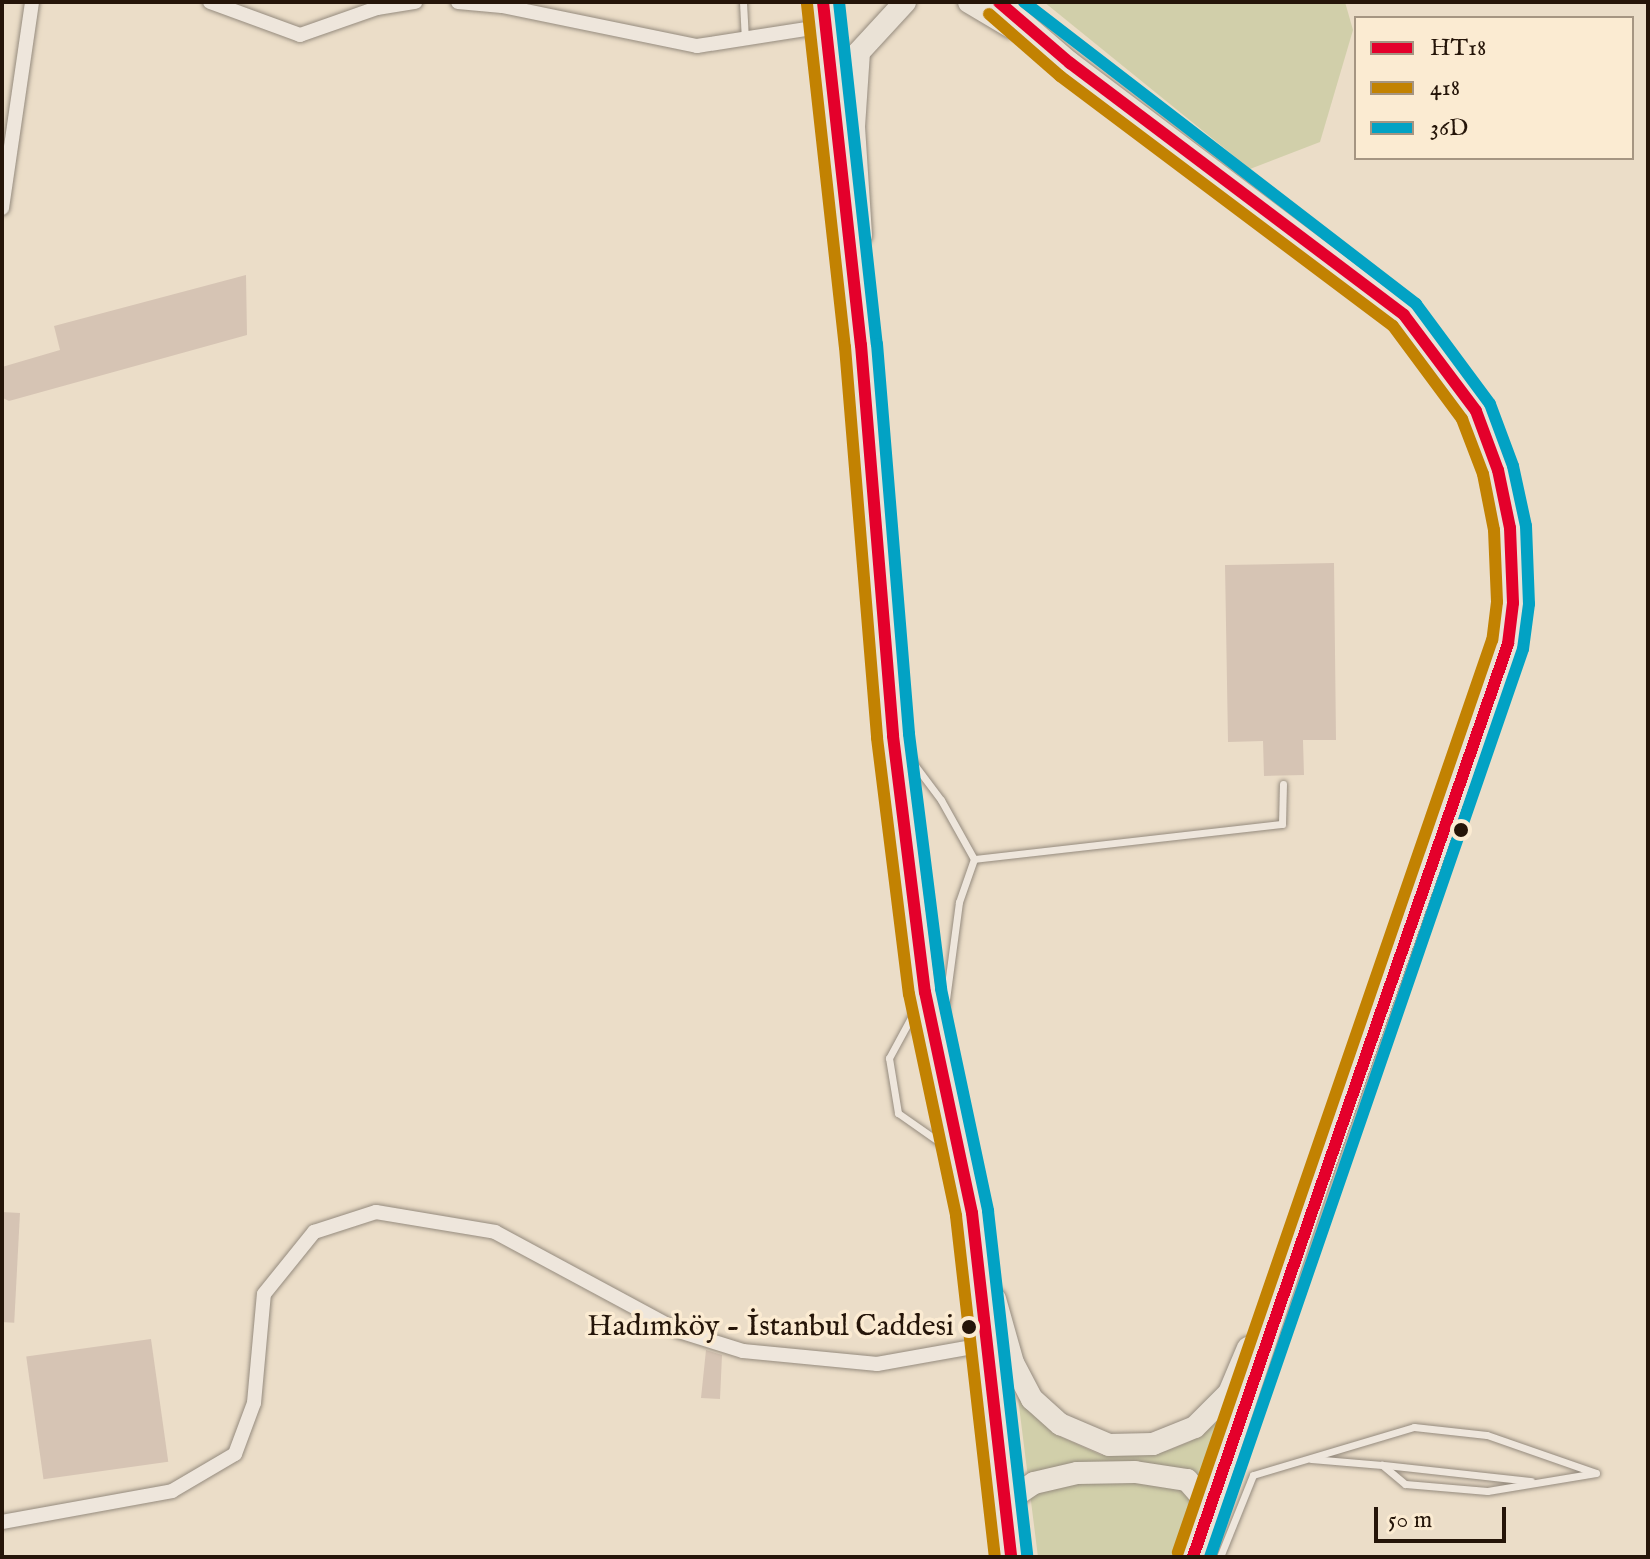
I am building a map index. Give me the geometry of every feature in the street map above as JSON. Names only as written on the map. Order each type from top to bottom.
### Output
[{"type":"main road","points":[[823,2],[861,345],[893,736],[925,992],[972,1213],[1021,1381],[1052,1419],[1109,1445],[1153,1444],[1195,1427],[1229,1393],[1261,1320],[1284,1282]]},
{"type":"main road","points":[[861,345],[856,74],[859,52],[872,33],[905,2]]},
{"type":"main road","points":[[969,2],[1070,63]]},
{"type":"main road","points":[[999,2],[1070,63],[1404,315],[1476,411],[1498,470],[1510,528],[1513,603],[1508,644],[1284,1282],[1193,1557]]},
{"type":"main road","points":[[972,1213],[1011,1557]]},
{"type":"main road","points":[[1006,1502],[1049,1480],[1077,1473],[1135,1472],[1187,1480],[1210,1506]]},
{"type":"street","points":[[2,208],[32,2]]},
{"type":"street","points":[[210,2],[300,35],[377,8],[416,2]]},
{"type":"street","points":[[458,2],[502,6],[697,46],[745,41],[824,26]]},
{"type":"street","points":[[2,1522],[172,1491],[235,1454],[254,1403],[264,1294],[314,1232],[376,1212],[495,1232],[679,1331],[743,1351],[877,1364],[989,1344]]},
{"type":"lane","points":[[743,2],[745,41]]},
{"type":"lane","points":[[893,736],[941,800],[974,859],[959,902],[938,1060]]},
{"type":"lane","points":[[974,859],[1282,824],[1283,784]]},
{"type":"lane","points":[[925,992],[889,1058],[898,1113],[958,1155]]},
{"type":"lane","points":[[1220,1557],[1253,1475],[1414,1427],[1487,1435],[1596,1473],[1487,1491],[1405,1484],[1382,1465]]},
{"type":"lane","points":[[1311,1459],[1541,1482]]},
{"type":"shaded area","points":[[1044,2],[1345,2],[1353,30],[1320,142],[1250,169]]},
{"type":"shaded area","points":[[1018,1398],[1057,1435],[1101,1455],[1166,1451],[1189,1442],[1226,1416],[1173,1557],[1038,1557]]},
{"type":"building","points":[[246,275],[247,335],[9,401],[3,398],[2,367],[60,350],[54,326]]},
{"type":"building","points":[[1334,563],[1336,740],[1303,740],[1304,775],[1264,776],[1263,741],[1228,742],[1225,565]]},
{"type":"building","points":[[2,1212],[20,1213],[14,1323],[2,1322]]},
{"type":"building","points":[[151,1339],[168,1462],[43,1479],[26,1357]]},
{"type":"building","points":[[706,1350],[722,1355],[720,1399],[701,1398]]},
{"type":"transit line","name":"HT18","points":[[823,2],[861,345],[893,736],[925,992],[972,1213],[1011,1557]]},
{"type":"transit line","name":"36D","points":[[839,2],[877,344],[909,734],[941,989],[988,1211],[1027,1555]]},
{"type":"transit line","name":"HT18","points":[[999,2],[1070,63],[1404,315],[1476,411],[1498,470],[1510,528],[1513,603],[1508,644],[1193,1557]]},
{"type":"transit line","name":"36D","points":[[1024,2],[1416,304],[1490,404],[1513,466],[1526,526],[1529,604],[1523,649],[1210,1557]]},
{"type":"transit line","name":"418","points":[[807,4],[845,347],[877,738],[909,994],[956,1216],[995,1557]]},
{"type":"transit line","name":"418","points":[[989,14],[1060,76],[1393,326],[1462,419],[1483,474],[1494,530],[1497,602],[1492,640],[1178,1552]]},
{"type":"place","name":"Hadımköy - İstanbul Caddesi","points":[[969,1327]]}]
